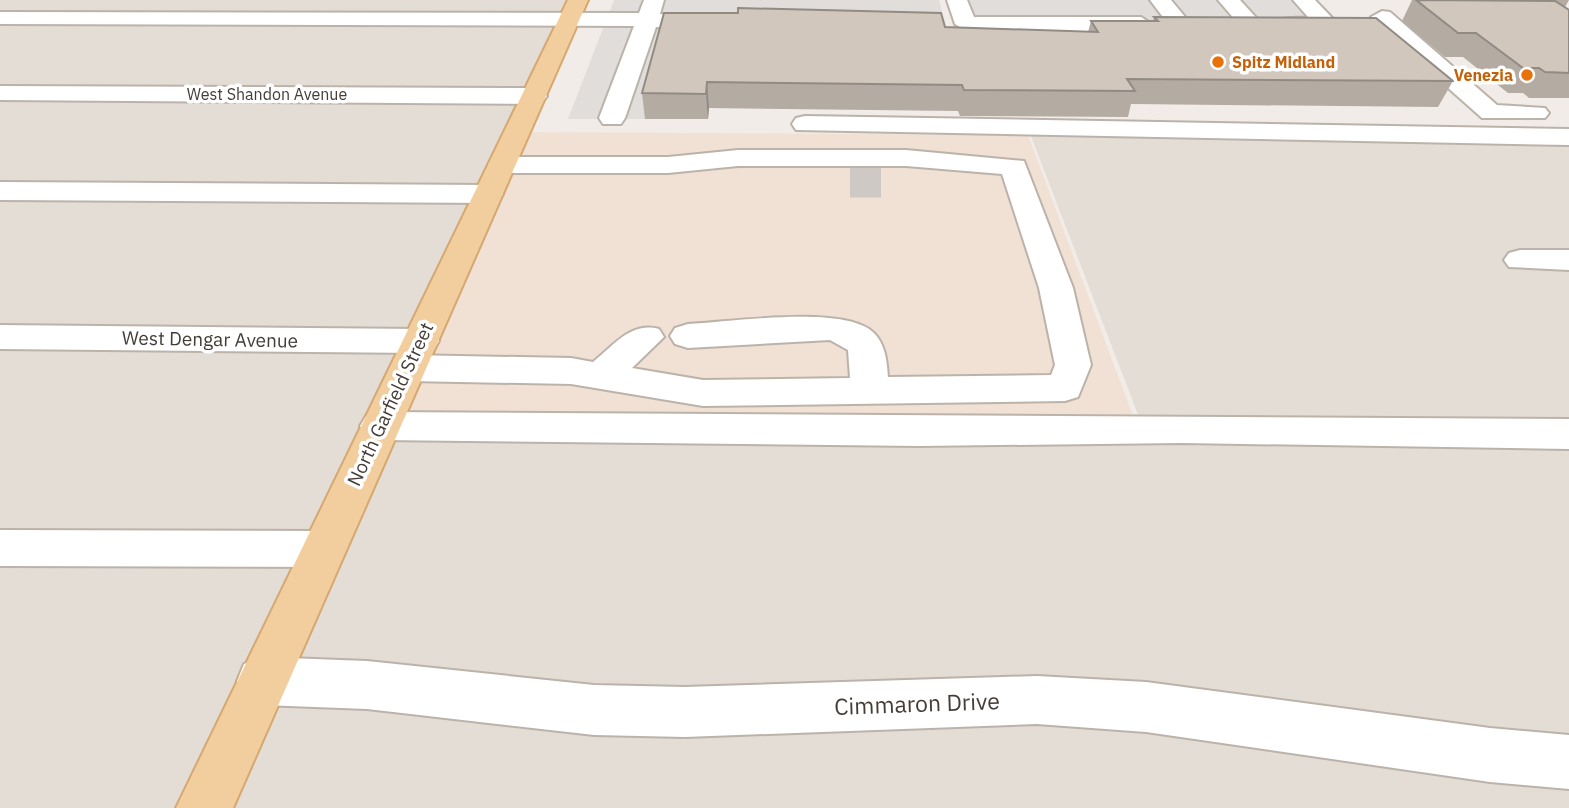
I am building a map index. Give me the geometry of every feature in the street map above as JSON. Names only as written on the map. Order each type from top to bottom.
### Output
[{"type":"main road","name":"North Garfield Street","points":[[204,808],[321,549],[573,10]]},
{"type":"street","points":[[957,0],[966,24]]},
{"type":"street","points":[[1021,0],[1034,24]]},
{"type":"street","points":[[1087,0],[1102,24]]},
{"type":"street","points":[[1160,0],[1180,24]]},
{"type":"street","points":[[1228,0],[1251,24]]},
{"type":"street","points":[[939,24],[1327,24],[1303,0]]},
{"type":"street","points":[[1373,8],[1410,16]]},
{"type":"street","points":[[1373,8],[1491,113],[1556,113]]},
{"type":"street","points":[[612,118],[651,10]]},
{"type":"street","points":[[0,18],[651,10],[692,21]]},
{"type":"street","name":"West Shandon Avenue","points":[[0,93],[534,96]]},
{"type":"street","points":[[805,124],[1569,137]]},
{"type":"street","points":[[0,191],[495,179],[724,159],[724,183],[850,182]]},
{"type":"street","name":"West Dengar Avenue","points":[[0,337],[414,354],[571,371],[703,393],[1065,388],[1073,365],[1056,288],[1014,167],[897,170],[724,159]]},
{"type":"street","points":[[1520,260],[1569,260]]},
{"type":"street","points":[[688,336],[833,328],[856,335],[868,352],[869,390]]},
{"type":"street","points":[[600,376],[646,337]]},
{"type":"street","points":[[380,426],[919,432],[1182,429],[1569,434]]},
{"type":"street","points":[[0,548],[321,549]]},
{"type":"street","name":"Cimmaron Drive","points":[[262,681],[367,685],[594,710],[685,712],[1037,700],[1146,707],[1490,755],[1569,762]]},
{"type":"shaded area","points":[[0,0],[576,0],[361,430],[1147,438],[1031,136],[1569,139],[1569,808],[0,808]]},
{"type":"shaded area","points":[[614,0],[939,0],[949,37],[669,27],[645,119],[568,119]]},
{"type":"shaded area","points":[[951,0],[1315,0],[1355,40],[966,41]]},
{"type":"shaded area","points":[[507,132],[1028,135],[1136,424],[364,429]]},
{"type":"building","points":[[1416,0],[1555,1],[1569,10],[1569,73],[1523,68],[1476,33],[1458,33]]},
{"type":"building","points":[[738,8],[941,13],[945,27],[1098,32],[1091,21],[1158,21],[1154,17],[1376,18],[1453,81],[1127,79],[1135,91],[964,90],[962,85],[707,82],[706,94],[642,93],[664,13],[738,13]]},
{"type":"tunnel","points":[[850,182],[888,182]]},
{"type":"place","name":"Spitz Midland","points":[[1218,62]]},
{"type":"place","name":"Venezia","points":[[1527,75]]}]
